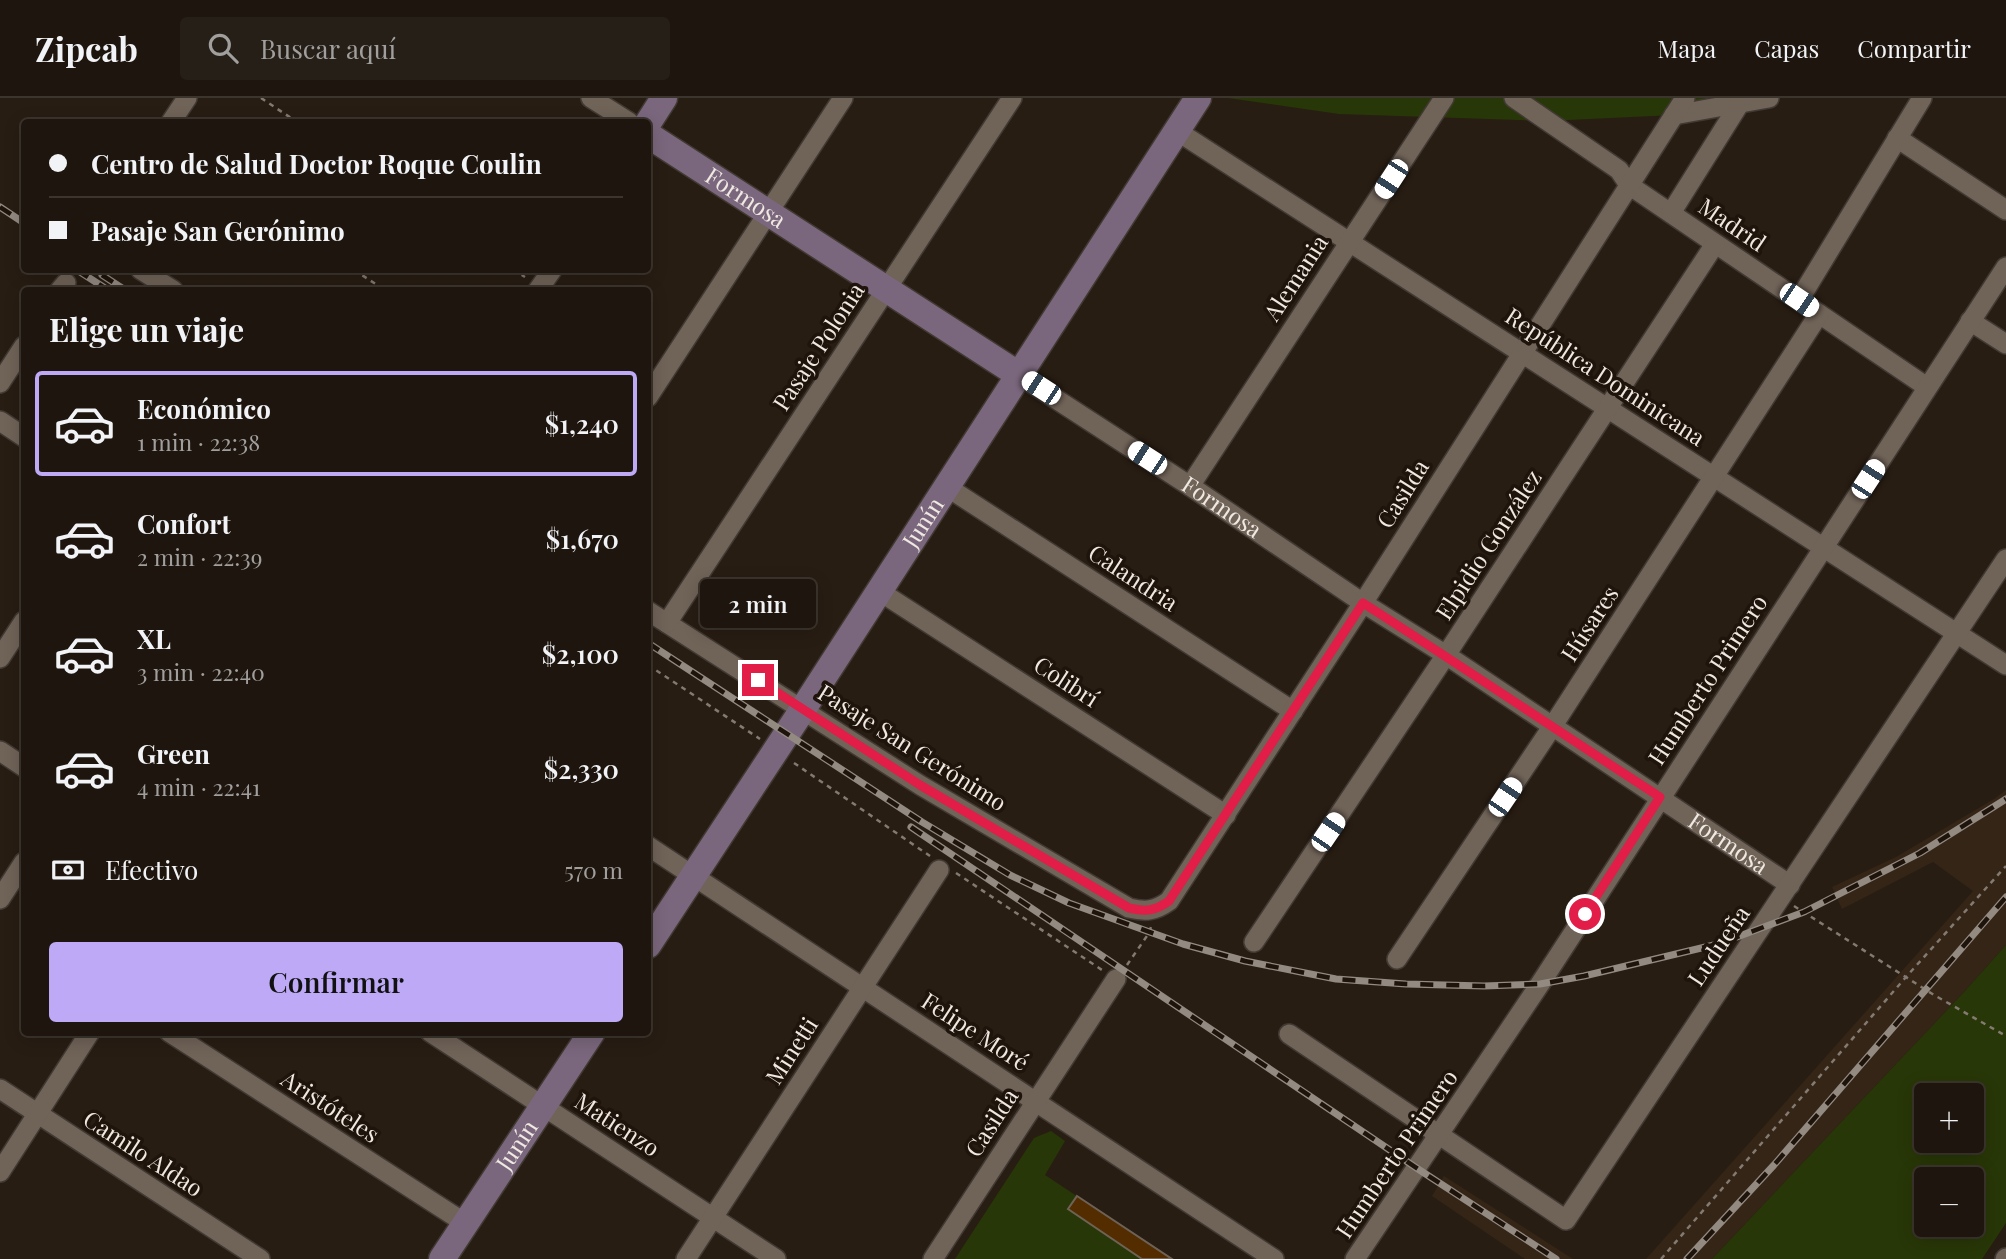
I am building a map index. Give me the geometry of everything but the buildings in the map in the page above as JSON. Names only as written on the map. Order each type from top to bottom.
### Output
[{"type":"main road","points":[[650,119],[664,98]]},
{"type":"main road","name":"Junín","points":[[651,941],[1198,98]]},
{"type":"main road","name":"Formosa","points":[[651,137],[1019,375]]},
{"type":"main road","name":"Junín","points":[[442,1259],[589,1036]]},
{"type":"street","points":[[172,119],[187,98]]},
{"type":"street","points":[[591,98],[624,119]]},
{"type":"street","points":[[651,392],[843,98]]},
{"type":"street","name":"Pasaje Polonia","points":[[667,623],[1012,98]]},
{"type":"street","name":"Alemania","points":[[1190,486],[1444,98]]},
{"type":"street","name":"Madrid","points":[[1514,98],[1619,170],[1629,185],[1927,387]]},
{"type":"street","name":"Casilda","points":[[1156,910],[1169,901],[1226,815],[1685,98]]},
{"type":"street","points":[[1674,115],[1769,98]]},
{"type":"street","points":[[1799,300],[1922,98]]},
{"type":"street","points":[[1671,214],[1740,103]]},
{"type":"street","name":"República Dominicana","points":[[1177,131],[2006,665]]},
{"type":"street","points":[[1897,138],[2006,210]]},
{"type":"street","name":"Elpidio González","points":[[1254,942],[1715,244]]},
{"type":"street","name":"Humberto Primero","points":[[1355,1259],[1540,984],[2006,267]]},
{"type":"street","points":[[146,273],[168,287]]},
{"type":"street","name":"Húsares","points":[[1397,959],[1552,727],[1819,314]]},
{"type":"street","points":[[1970,321],[2006,344]]},
{"type":"street","points":[[0,383],[21,351]]},
{"type":"street","name":"Formosa","points":[[1019,375],[1660,797],[1786,891]]},
{"type":"street","points":[[0,421],[21,435]]},
{"type":"street","name":"Calandria","points":[[947,487],[1293,711]]},
{"type":"street","name":"Ludueña","points":[[1439,1135],[1566,1220],[2006,559]]},
{"type":"street","name":"Colibrí","points":[[879,591],[1226,815]]},
{"type":"street","name":"Pasaje San Gerónimo","points":[[651,613],[920,785],[1129,908],[1156,910]]},
{"type":"street","points":[[0,658],[21,626]]},
{"type":"street","points":[[0,751],[21,765]]},
{"type":"street","name":"Felipe Moré","points":[[651,848],[1275,1259]]},
{"type":"street","name":"Minetti","points":[[686,1259],[939,865]]},
{"type":"street","points":[[0,899],[21,867]]},
{"type":"street","name":"Casilda","points":[[933,1259],[1116,979]]},
{"type":"street","points":[[1289,1034],[1439,1135]]},
{"type":"street","points":[[0,1172],[87,1036]]},
{"type":"street","name":"Aristóteles","points":[[175,1036],[465,1223]]},
{"type":"street","name":"Matienzo","points":[[436,1036],[776,1259]]},
{"type":"street","name":"Camilo Aldao","points":[[0,1089],[260,1259]]},
{"type":"path","points":[[261,98],[292,119]]},
{"type":"path","points":[[359,273],[380,287]]},
{"type":"path","points":[[651,666],[775,749],[939,865],[1116,979],[1149,933],[1156,910]]},
{"type":"path","points":[[1661,1259],[2006,866]]},
{"type":"path","points":[[1786,891],[1906,977],[2006,1036]]},
{"type":"shaded area","points":[[2006,790],[2006,945],[1712,1259],[1646,1259],[1973,891],[1933,862],[1842,909],[1832,887],[1896,857]]},
{"type":"shaded area","points":[[1444,1176],[1573,1259],[1525,1259],[1432,1196]]},
{"type":"green space","points":[[1228,98],[1769,98],[1674,115],[1547,121],[1339,114]]},
{"type":"green space","points":[[2006,945],[2006,1223],[1982,1259],[1712,1259]]},
{"type":"green space","points":[[1051,1131],[1065,1141],[1045,1175],[1172,1259],[955,1259],[1034,1138]]},
{"type":"railway","points":[[0,207],[21,221]]},
{"type":"railway","points":[[82,273],[103,287]]},
{"type":"railway","points":[[102,275],[120,287]]},
{"type":"railway","points":[[651,645],[922,822],[1010,875],[1069,903],[1183,944],[1245,961],[1336,979],[1484,986],[1540,984],[1718,944],[1804,912],[1920,853],[2006,799]]},
{"type":"railway","points":[[911,827],[1556,1259]]},
{"type":"railway","points":[[1687,1259],[1774,1165],[2006,897]]},
{"type":"route","points":[[758,680],[920,785],[1129,908],[1156,910],[1169,901],[1363,603],[1660,797],[1585,914]]}]
